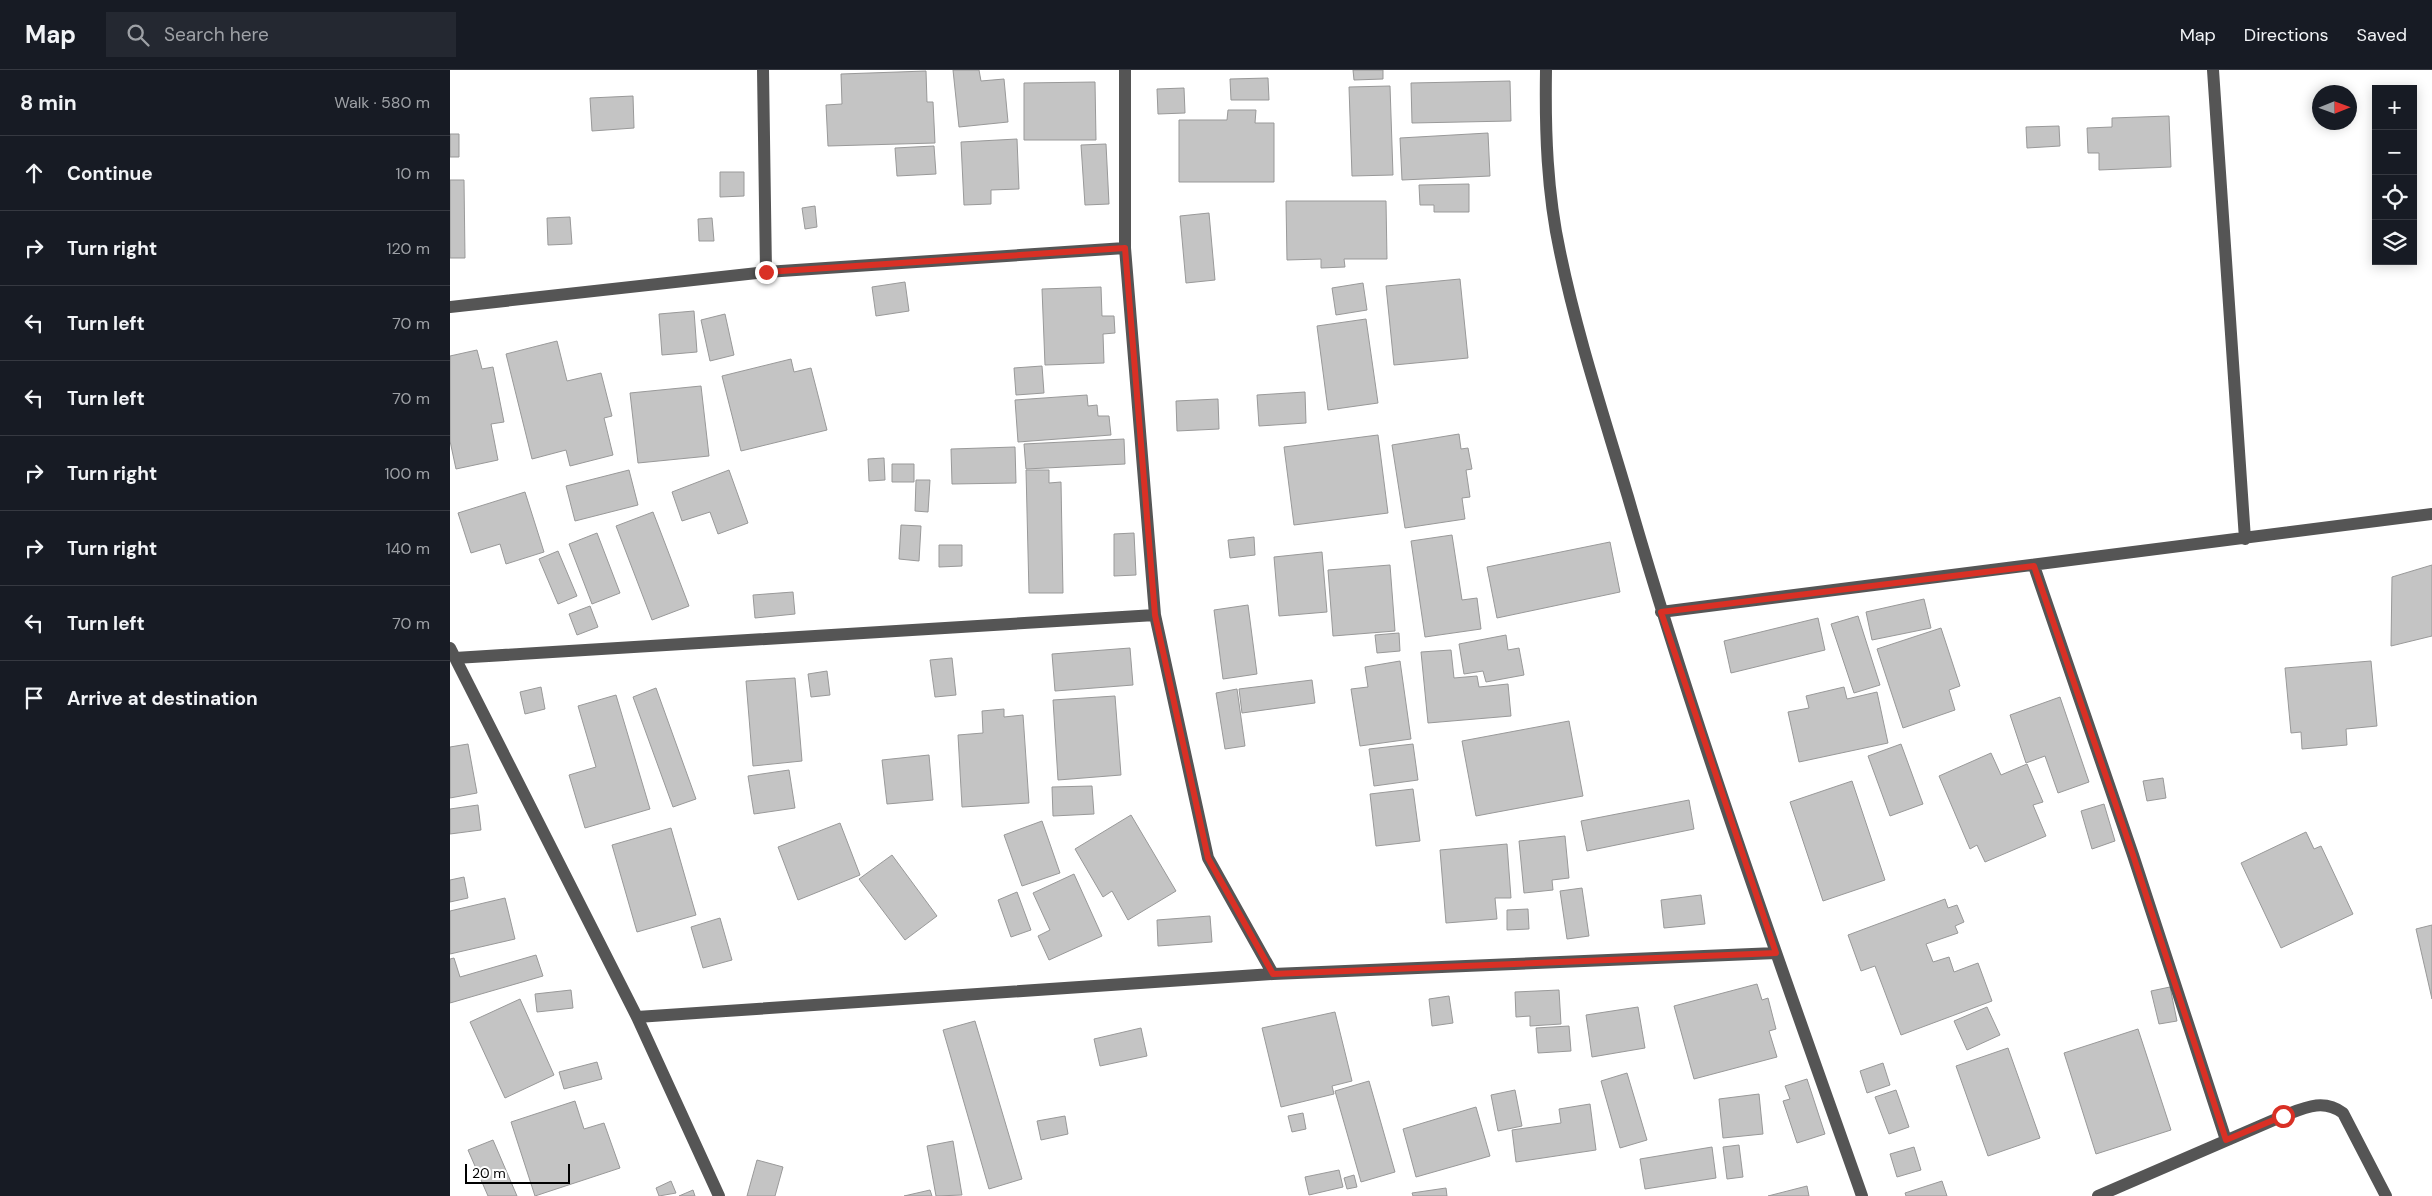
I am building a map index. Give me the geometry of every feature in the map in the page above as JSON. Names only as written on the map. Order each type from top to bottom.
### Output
[{"type":"street","points":[[762,70],[766,272]]},
{"type":"street","points":[[1125,70],[1125,248],[1155,615],[1208,858],[1273,974]]},
{"type":"street","points":[[1546,70],[1545,140],[1559,251],[1585,348],[1661,612],[1776,953],[1862,1196]]},
{"type":"street","points":[[2213,70],[2246,539]]},
{"type":"street","points":[[450,307],[766,272],[1125,248]]},
{"type":"street","points":[[1661,612],[2432,514]]},
{"type":"street","points":[[2034,566],[2133,855],[2226,1140]]},
{"type":"street","points":[[719,1196],[637,1017],[452,653],[1155,615]]},
{"type":"street","points":[[637,1017],[1273,974],[1776,953]]},
{"type":"street","points":[[2098,1196],[2312,1105],[2334,1106],[2343,1113],[2386,1196]]},
{"type":"building","points":[[953,70],[979,70],[981,81],[1004,79],[1008,122],[959,127]]},
{"type":"building","points":[[1353,70],[1383,70],[1383,79],[1354,80]]},
{"type":"building","points":[[926,71],[927,102],[933,102],[935,143],[828,146],[826,105],[842,104],[841,74]]},
{"type":"building","points":[[1268,78],[1269,100],[1231,100],[1230,79]]},
{"type":"building","points":[[1510,81],[1511,121],[1412,123],[1411,83]]},
{"type":"building","points":[[1095,82],[1096,140],[1024,140],[1024,83]]},
{"type":"building","points":[[1390,86],[1393,175],[1352,176],[1349,87]]},
{"type":"building","points":[[1184,88],[1185,113],[1158,114],[1157,89]]},
{"type":"building","points":[[633,96],[634,128],[592,131],[590,98]]},
{"type":"building","points":[[1228,110],[1256,110],[1255,123],[1274,123],[1274,182],[1179,182],[1179,120],[1227,120]]},
{"type":"building","points":[[2169,116],[2171,167],[2099,170],[2099,153],[2088,153],[2087,128],[2112,127],[2112,118]]},
{"type":"building","points":[[2059,126],[2060,146],[2027,148],[2026,127]]},
{"type":"building","points":[[1488,133],[1490,176],[1402,180],[1400,138]]},
{"type":"building","points":[[450,134],[459,134],[459,157],[450,157]]},
{"type":"building","points":[[1017,139],[1019,189],[991,190],[991,204],[964,205],[961,142]]},
{"type":"building","points":[[1106,144],[1109,204],[1085,205],[1081,145]]},
{"type":"building","points":[[934,146],[936,174],[897,176],[895,148]]},
{"type":"building","points":[[720,172],[744,172],[744,196],[720,197]]},
{"type":"building","points":[[450,180],[464,180],[465,258],[450,258]]},
{"type":"building","points":[[1469,184],[1469,212],[1434,212],[1434,205],[1420,205],[1419,185]]},
{"type":"building","points":[[1286,201],[1386,201],[1387,259],[1344,259],[1345,267],[1321,268],[1321,259],[1287,260]]},
{"type":"building","points":[[815,206],[817,227],[805,229],[802,208]]},
{"type":"building","points":[[1209,213],[1215,280],[1186,283],[1180,216]]},
{"type":"building","points":[[570,217],[572,244],[548,245],[547,218]]},
{"type":"building","points":[[712,218],[714,241],[699,241],[698,219]]},
{"type":"building","points":[[1460,279],[1468,358],[1394,365],[1386,286]]},
{"type":"building","points":[[905,282],[909,311],[876,316],[872,287]]},
{"type":"building","points":[[1363,283],[1367,310],[1336,315],[1332,288]]},
{"type":"building","points":[[1101,287],[1102,316],[1114,316],[1115,333],[1103,334],[1104,363],[1045,365],[1042,289]]},
{"type":"building","points":[[694,311],[697,352],[662,355],[659,314]]},
{"type":"building","points":[[725,314],[734,355],[710,361],[701,320]]},
{"type":"building","points":[[1366,319],[1378,403],[1328,410],[1317,326]]},
{"type":"building","points":[[557,341],[567,381],[601,373],[612,416],[604,418],[613,455],[570,466],[566,450],[532,459],[506,354]]},
{"type":"building","points":[[477,350],[482,369],[493,367],[504,422],[491,424],[498,460],[456,469],[450,441],[450,356]]},
{"type":"building","points":[[791,359],[794,372],[811,368],[827,430],[741,451],[722,376]]},
{"type":"building","points":[[1042,366],[1044,393],[1016,395],[1014,368]]},
{"type":"building","points":[[701,386],[709,456],[638,463],[630,393]]},
{"type":"building","points":[[1305,392],[1306,423],[1259,426],[1257,395]]},
{"type":"building","points":[[1087,395],[1088,406],[1097,405],[1098,416],[1109,416],[1111,435],[1018,442],[1015,400]]},
{"type":"building","points":[[1218,399],[1219,429],[1177,431],[1176,401]]},
{"type":"building","points":[[1459,434],[1461,449],[1468,448],[1472,469],[1466,470],[1470,497],[1462,498],[1465,519],[1405,528],[1392,445]]},
{"type":"building","points":[[1378,435],[1388,513],[1294,525],[1284,447]]},
{"type":"building","points":[[1124,439],[1125,464],[1026,469],[1024,444]]},
{"type":"building","points":[[1015,447],[1016,483],[952,484],[951,449]]},
{"type":"building","points":[[884,458],[885,480],[869,481],[868,459]]},
{"type":"building","points":[[892,464],[914,464],[914,482],[892,482]]},
{"type":"building","points":[[629,470],[638,505],[575,521],[566,486]]},
{"type":"building","points":[[729,470],[748,523],[718,534],[710,512],[682,521],[672,492]]},
{"type":"building","points":[[1026,470],[1049,470],[1049,483],[1061,482],[1063,593],[1029,593]]},
{"type":"building","points":[[916,480],[930,480],[928,512],[915,511]]},
{"type":"building","points":[[525,492],[544,552],[506,564],[500,544],[471,553],[458,513]]},
{"type":"building","points":[[653,512],[689,606],[652,620],[616,526]]},
{"type":"building","points":[[901,525],[921,526],[919,561],[899,559]]},
{"type":"building","points":[[597,533],[620,593],[592,604],[569,544]]},
{"type":"building","points":[[1134,533],[1136,575],[1114,576],[1114,534]]},
{"type":"building","points":[[1452,535],[1462,600],[1477,598],[1481,629],[1425,637],[1411,541]]},
{"type":"building","points":[[1254,537],[1255,555],[1230,558],[1228,540]]},
{"type":"building","points":[[1610,542],[1620,592],[1497,618],[1487,567]]},
{"type":"building","points":[[939,545],[962,545],[962,566],[939,567]]},
{"type":"building","points":[[558,551],[577,596],[558,604],[539,559]]},
{"type":"building","points":[[1322,552],[1327,612],[1279,616],[1274,557]]},
{"type":"building","points":[[1390,565],[1395,631],[1333,636],[1328,570]]},
{"type":"building","points":[[2432,565],[2432,636],[2391,646],[2392,577]]},
{"type":"building","points":[[793,592],[795,614],[755,618],[753,595]]},
{"type":"building","points":[[1924,599],[1931,628],[1872,640],[1866,612]]},
{"type":"building","points":[[1248,605],[1257,674],[1223,679],[1214,610]]},
{"type":"building","points":[[590,606],[598,627],[577,635],[569,614]]},
{"type":"building","points":[[1858,616],[1880,685],[1854,693],[1831,624]]},
{"type":"building","points":[[1818,618],[1825,650],[1731,673],[1724,641]]},
{"type":"building","points":[[1941,628],[1960,686],[1949,690],[1955,710],[1903,728],[1877,649]]},
{"type":"building","points":[[1399,633],[1400,651],[1377,653],[1375,635]]},
{"type":"building","points":[[1506,635],[1508,650],[1519,648],[1524,675],[1486,682],[1483,671],[1464,674],[1459,644]]},
{"type":"building","points":[[1130,648],[1133,685],[1055,691],[1052,654]]},
{"type":"building","points":[[1451,650],[1454,678],[1477,676],[1479,687],[1508,684],[1511,716],[1428,723],[1421,652]]},
{"type":"building","points":[[952,658],[956,695],[935,697],[930,660]]},
{"type":"building","points":[[1400,661],[1411,739],[1360,746],[1351,689],[1368,687],[1365,667]]},
{"type":"building","points":[[2371,661],[2377,726],[2346,729],[2347,745],[2302,749],[2301,732],[2291,733],[2285,668]]},
{"type":"building","points":[[827,671],[830,695],[811,697],[808,674]]},
{"type":"building","points":[[795,678],[802,761],[753,766],[746,681]]},
{"type":"building","points":[[1312,680],[1315,703],[1242,713],[1239,689]]},
{"type":"building","points":[[541,687],[545,709],[525,714],[520,692]]},
{"type":"building","points":[[1844,687],[1847,699],[1877,692],[1888,743],[1799,762],[1788,712],[1809,708],[1806,696]]},
{"type":"building","points":[[656,688],[696,799],[673,807],[633,697]]},
{"type":"building","points":[[1237,689],[1245,746],[1225,749],[1216,693]]},
{"type":"building","points":[[616,695],[650,809],[585,828],[569,775],[596,767],[578,706]]},
{"type":"building","points":[[1115,696],[1121,775],[1058,780],[1053,700]]},
{"type":"building","points":[[2060,697],[2089,782],[2058,793],[2045,756],[2026,763],[2010,715]]},
{"type":"building","points":[[1004,709],[1004,717],[1023,715],[1029,803],[962,807],[958,735],[983,733],[982,711]]},
{"type":"building","points":[[1569,721],[1583,796],[1476,816],[1462,741]]},
{"type":"building","points":[[468,744],[477,793],[450,798],[450,747]]},
{"type":"building","points":[[1413,744],[1418,780],[1374,786],[1369,749]]},
{"type":"building","points":[[1901,744],[1923,804],[1890,816],[1868,756]]},
{"type":"building","points":[[1991,753],[2001,775],[2027,764],[2043,802],[2033,805],[2046,836],[1985,862],[1977,845],[1970,849],[1939,776]]},
{"type":"building","points":[[929,755],[933,800],[887,804],[882,760]]},
{"type":"building","points":[[789,770],[795,808],[754,814],[748,776]]},
{"type":"building","points":[[2163,778],[2166,798],[2147,801],[2143,781]]},
{"type":"building","points":[[1852,781],[1885,880],[1823,901],[1790,802]]},
{"type":"building","points":[[1092,786],[1094,814],[1053,816],[1052,787]]},
{"type":"building","points":[[1413,789],[1420,841],[1376,846],[1370,794]]},
{"type":"building","points":[[1689,800],[1694,829],[1587,851],[1581,821]]},
{"type":"building","points":[[2104,804],[2115,841],[2092,849],[2081,811]]},
{"type":"building","points":[[478,805],[481,830],[450,834],[450,809]]},
{"type":"building","points":[[1131,815],[1176,891],[1128,920],[1112,891],[1103,897],[1075,849]]},
{"type":"building","points":[[1042,821],[1060,873],[1022,886],[1004,835]]},
{"type":"building","points":[[840,823],[860,875],[798,900],[778,847]]},
{"type":"building","points":[[671,828],[696,915],[637,932],[612,845]]},
{"type":"building","points":[[2306,832],[2314,849],[2321,846],[2353,914],[2281,948],[2241,863]]},
{"type":"building","points":[[1565,836],[1569,878],[1552,880],[1553,890],[1524,893],[1519,841]]},
{"type":"building","points":[[1507,844],[1511,898],[1495,898],[1497,919],[1446,923],[1440,850]]},
{"type":"building","points":[[892,855],[937,916],[905,940],[859,879]]},
{"type":"building","points":[[1074,874],[1102,936],[1049,960],[1038,936],[1050,930],[1033,893]]},
{"type":"building","points":[[464,877],[468,898],[450,902],[450,880]]},
{"type":"building","points":[[1582,888],[1589,936],[1567,939],[1560,891]]},
{"type":"building","points":[[1017,892],[1031,930],[1011,937],[998,900]]},
{"type":"building","points":[[1701,895],[1705,924],[1664,928],[1661,900]]},
{"type":"building","points":[[505,898],[515,939],[450,954],[450,911]]},
{"type":"building","points":[[1945,899],[1948,908],[1957,905],[1964,922],[1955,926],[1958,933],[1926,944],[1933,962],[1949,957],[1954,972],[1978,963],[1992,1001],[1901,1035],[1875,966],[1861,971],[1848,935]]},
{"type":"building","points":[[1528,909],[1529,929],[1507,930],[1507,910]]},
{"type":"building","points":[[1210,916],[1212,942],[1158,946],[1157,920]]},
{"type":"building","points":[[720,918],[732,960],[703,968],[691,927]]},
{"type":"building","points":[[2432,925],[2432,999],[2416,929]]},
{"type":"building","points":[[536,955],[543,976],[450,1003],[450,959],[454,958],[460,977]]},
{"type":"building","points":[[1757,984],[1762,1000],[1768,998],[1776,1029],[1769,1031],[1777,1057],[1694,1079],[1674,1006]]},
{"type":"building","points":[[2170,987],[2177,1021],[2159,1024],[2151,991]]},
{"type":"building","points":[[571,990],[573,1008],[537,1012],[535,994]]},
{"type":"building","points":[[1559,990],[1561,1024],[1530,1026],[1530,1016],[1516,1017],[1515,992]]},
{"type":"building","points":[[1449,996],[1453,1023],[1432,1026],[1429,999]]},
{"type":"building","points":[[520,999],[554,1075],[505,1098],[470,1022]]},
{"type":"building","points":[[1638,1007],[1645,1048],[1592,1057],[1586,1015]]},
{"type":"building","points":[[1987,1007],[2000,1035],[1967,1050],[1954,1021]]},
{"type":"building","points":[[1335,1012],[1352,1081],[1332,1086],[1334,1094],[1281,1107],[1262,1028]]},
{"type":"building","points":[[975,1021],[1022,1179],[989,1189],[943,1030]]},
{"type":"building","points":[[1569,1026],[1571,1051],[1538,1053],[1536,1028]]},
{"type":"building","points":[[1141,1028],[1147,1056],[1100,1066],[1094,1039]]},
{"type":"building","points":[[2138,1029],[2171,1130],[2096,1154],[2064,1053]]},
{"type":"building","points":[[2008,1048],[2040,1138],[1988,1156],[1956,1066]]},
{"type":"building","points":[[597,1062],[602,1079],[564,1089],[559,1072]]},
{"type":"building","points":[[1883,1063],[1890,1085],[1867,1093],[1860,1071]]},
{"type":"building","points":[[1627,1073],[1647,1140],[1620,1148],[1601,1081]]},
{"type":"building","points":[[1807,1079],[1825,1134],[1797,1143],[1783,1101],[1790,1099],[1785,1086]]},
{"type":"building","points":[[1369,1081],[1395,1172],[1361,1182],[1335,1091]]},
{"type":"building","points":[[1515,1090],[1522,1126],[1498,1131],[1491,1095]]},
{"type":"building","points":[[1896,1090],[1909,1127],[1889,1134],[1875,1097]]},
{"type":"building","points":[[1759,1094],[1763,1134],[1723,1138],[1719,1099]]},
{"type":"building","points":[[575,1101],[584,1129],[604,1123],[620,1168],[535,1196],[511,1122]]},
{"type":"building","points":[[1590,1104],[1596,1150],[1516,1162],[1512,1130],[1561,1123],[1559,1109]]},
{"type":"building","points":[[1476,1107],[1490,1156],[1416,1177],[1403,1129]]},
{"type":"building","points":[[1303,1113],[1306,1129],[1292,1132],[1288,1116]]},
{"type":"building","points":[[1065,1116],[1068,1134],[1041,1140],[1037,1121]]},
{"type":"building","points":[[493,1140],[517,1196],[488,1196],[468,1150]]},
{"type":"building","points":[[953,1141],[962,1195],[936,1196],[927,1146]]},
{"type":"building","points":[[1739,1145],[1743,1177],[1727,1179],[1723,1147]]},
{"type":"building","points":[[1712,1147],[1716,1178],[1645,1189],[1640,1159]]},
{"type":"building","points":[[1914,1147],[1921,1170],[1897,1177],[1890,1154]]},
{"type":"building","points":[[757,1160],[783,1167],[775,1196],[747,1196]]},
{"type":"building","points":[[1339,1170],[1343,1187],[1309,1195],[1305,1177]]},
{"type":"building","points":[[1354,1175],[1357,1187],[1347,1189],[1344,1178]]},
{"type":"building","points":[[671,1181],[676,1193],[659,1196],[656,1188]]},
{"type":"building","points":[[1942,1181],[1947,1196],[1906,1196],[1905,1193]]},
{"type":"building","points":[[1807,1186],[1809,1196],[1768,1196]]},
{"type":"building","points":[[1446,1188],[1447,1196],[1413,1196],[1412,1193]]},
{"type":"building","points":[[693,1190],[695,1196],[679,1196]]},
{"type":"building","points":[[930,1190],[932,1196],[904,1196]]},
{"type":"route","points":[[766,272],[1125,248],[1155,615],[1208,858],[1273,974],[1776,953],[1661,612],[2034,566],[2133,855],[2226,1140],[2283,1116]]}]
